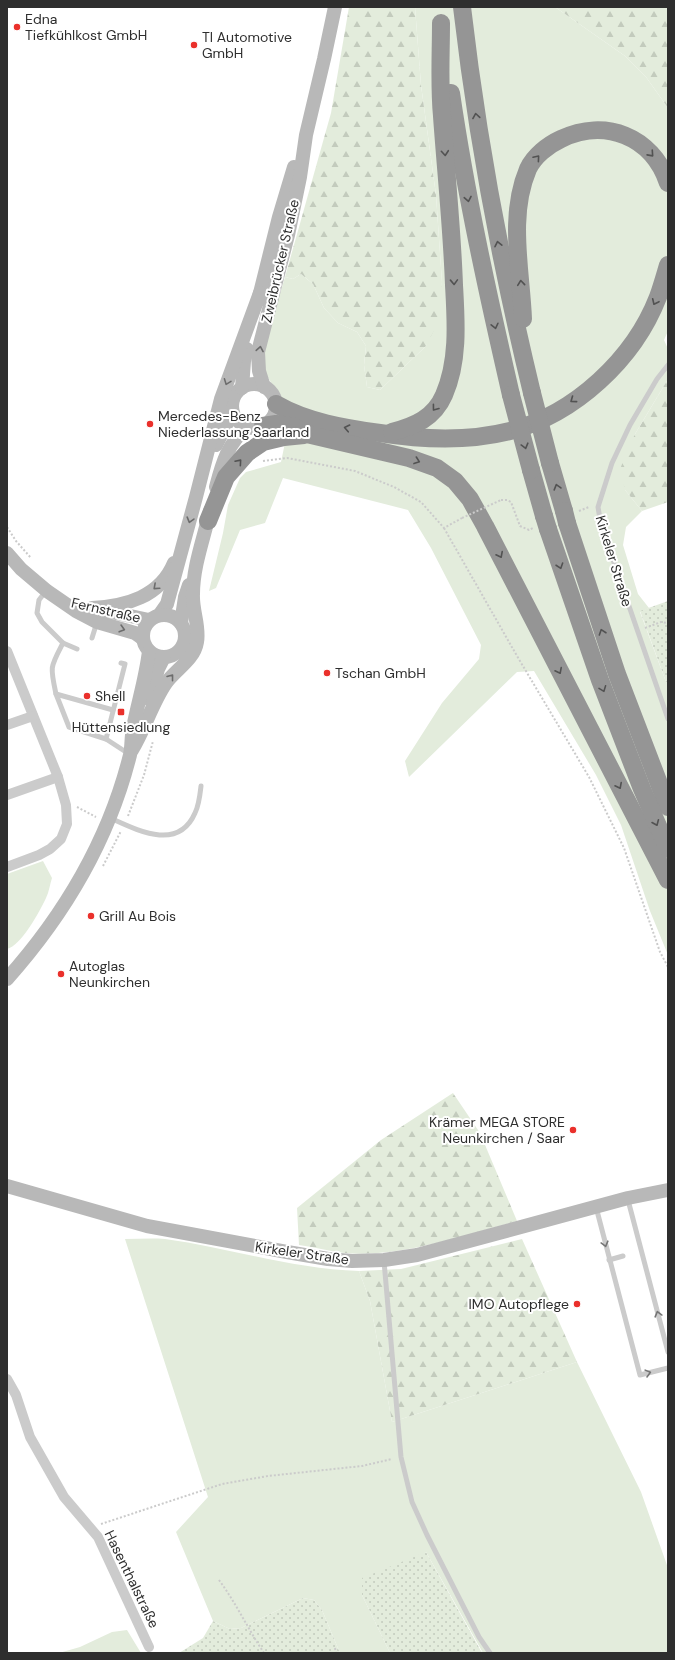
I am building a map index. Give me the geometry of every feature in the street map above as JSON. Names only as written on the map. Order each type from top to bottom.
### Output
[{"type":"highway","points":[[462,7],[468,61],[496,235],[525,364],[550,463],[617,674],[668,807]]},
{"type":"highway","points":[[440,15],[464,177],[490,304],[511,395],[531,470],[546,522],[600,680],[642,789],[668,849]]},
{"type":"highway","points":[[386,434],[402,430],[424,421],[436,410],[450,380],[454,350],[456,320],[442,114],[440,15]]},
{"type":"highway","points":[[525,364],[517,217],[521,188],[532,163],[540,153],[552,143],[570,135],[585,130],[618,132],[646,148],[665,174],[668,183]]},
{"type":"highway","points":[[276,404],[289,411],[320,422],[386,434],[427,439],[458,439],[510,431],[544,419],[588,390],[608,373],[628,349],[646,321],[658,297],[668,265]]},
{"type":"highway","points":[[255,427],[276,424],[294,427],[311,435],[409,458],[437,468],[454,481],[470,499],[668,880]]},
{"type":"highway","points":[[208,521],[226,477],[247,453],[263,442],[284,437],[311,435]]},
{"type":"main road","name":"Zweibrücker Straße","points":[[264,387],[259,371],[258,352],[289,227],[300,177],[306,134],[335,7]]},
{"type":"main road","name":"Zweibrücker Straße","points":[[242,388],[244,361],[279,217],[290,177],[306,134]]},
{"type":"main road","name":"Zweibrücker Straße","points":[[155,617],[167,604],[221,399],[260,293]]},
{"type":"main road","points":[[130,754],[147,738],[164,686],[173,674],[192,656],[197,643],[197,629],[192,594],[198,561],[224,460],[232,442],[273,417],[276,404],[270,391],[264,387],[253,384],[242,388],[237,393],[232,407],[237,420],[255,427]]},
{"type":"main road","name":"Zweibrücker Straße","points":[[196,497],[213,449],[229,419],[232,407]]},
{"type":"main road","points":[[92,608],[113,606],[146,596],[159,586],[173,566],[183,542]]},
{"type":"main road","name":"Fernstraße","points":[[7,553],[22,569],[47,590],[76,611],[97,622],[135,633],[142,638]]},
{"type":"main road","points":[[181,623],[172,616],[155,617],[142,631],[144,645],[149,651],[159,657],[177,653],[184,642],[185,636],[181,623],[184,597],[198,561]]},
{"type":"main road","name":"Fernstraße","points":[[62,600],[139,619],[155,617]]},
{"type":"main road","points":[[7,979],[24,960],[67,900],[86,868],[107,821],[130,754],[132,730],[147,667],[149,651]]},
{"type":"main road","points":[[147,738],[158,670],[164,657]]},
{"type":"main road","name":"Kirkeler Straße","points":[[7,1186],[147,1226],[328,1259],[384,1260],[451,1247],[596,1206],[668,1190]]},
{"type":"street","points":[[7,654],[58,777],[66,805],[66,824],[61,839],[50,849],[39,855],[7,867]]},
{"type":"street","points":[[7,725],[33,716]]},
{"type":"street","points":[[7,795],[58,777]]},
{"type":"street","name":"Hasenthalstraße","points":[[7,1379],[16,1395],[30,1437],[64,1497],[98,1537],[149,1647]]},
{"type":"lane","name":"Kirkeler Straße","points":[[668,366],[657,380],[630,426],[612,463],[598,507],[601,525],[668,719]]},
{"type":"lane","points":[[47,590],[39,600],[37,613],[42,622],[63,643],[77,649]]},
{"type":"lane","points":[[92,638],[97,622]]},
{"type":"lane","points":[[63,643],[52,664],[51,672],[56,694],[69,727],[106,739],[130,754]]},
{"type":"lane","points":[[106,739],[125,664],[121,663]]},
{"type":"lane","points":[[56,694],[113,710]]},
{"type":"lane","points":[[107,821],[125,825],[135,830],[163,836],[174,835],[184,829],[195,814],[201,786]]},
{"type":"lane","points":[[628,1198],[668,1352]]},
{"type":"lane","points":[[596,1206],[640,1376],[668,1368]]},
{"type":"lane","points":[[635,1253],[642,1251]]},
{"type":"lane","points":[[609,1260],[623,1256]]},
{"type":"lane","points":[[384,1260],[401,1457],[412,1502],[427,1535],[472,1623],[490,1653]]},
{"type":"path","points":[[257,463],[287,458],[355,471],[421,502],[444,528],[517,656],[589,777],[624,848],[660,952],[668,966]]},
{"type":"path","points":[[444,528],[501,500]]},
{"type":"path","points":[[7,528],[31,558]]},
{"type":"path","points":[[637,631],[661,622],[668,622]]},
{"type":"path","points":[[101,870],[125,825],[144,775],[147,738]]},
{"type":"path","points":[[66,805],[75,805],[107,821]]},
{"type":"path","points":[[90,1528],[108,1521],[163,1505],[222,1484],[276,1475],[362,1466],[401,1457]]},
{"type":"path","points":[[219,1580],[231,1596],[248,1628],[264,1653]]},
{"type":"path","points":[[335,1648],[336,1653]]},
{"type":"green space","points":[[349,7],[415,7],[421,85],[436,195],[442,282],[438,322],[426,346],[380,390],[367,387],[364,365],[366,346],[357,332],[338,323],[324,308],[313,284],[301,274],[293,279],[285,277],[331,113]]},
{"type":"green space","points":[[415,7],[555,7],[625,56],[646,77],[668,108],[668,331],[664,340],[668,349],[668,379],[635,434],[625,490],[642,511],[626,527],[623,545],[638,594],[649,608],[640,612],[666,682],[668,682],[668,955],[650,911],[621,825],[596,775],[534,671],[517,672],[409,777],[405,761],[442,703],[479,659],[481,645],[431,548],[408,510],[283,478],[265,523],[240,530],[216,588],[209,591],[228,505],[240,478],[246,472],[281,462],[292,409],[266,374],[264,361],[268,337],[285,277],[293,279],[301,274],[313,284],[324,308],[338,323],[357,332],[366,346],[364,365],[367,387],[380,390],[426,346],[442,282],[436,195],[421,85]]},
{"type":"green space","points":[[555,7],[667,7],[668,108],[646,77],[625,56]]},
{"type":"green space","points":[[668,379],[668,502],[642,511],[625,490],[620,469],[635,434]]},
{"type":"green space","points":[[668,601],[668,682],[666,682],[640,611]]},
{"type":"green space","points":[[43,861],[52,878],[47,896],[35,919],[24,935],[18,942],[7,949],[7,874]]},
{"type":"green space","points":[[453,1093],[480,1133],[517,1221],[453,1239],[409,1249],[387,1252],[365,1254],[344,1253],[299,1245],[297,1208],[381,1140]]},
{"type":"green space","points":[[125,1239],[165,1239],[310,1266],[359,1271],[370,1301],[392,1422],[577,1362],[641,1492],[668,1568],[668,1653],[483,1653],[426,1552],[362,1595],[390,1653],[340,1653],[322,1610],[314,1600],[303,1598],[241,1628],[230,1629],[213,1621],[176,1532],[208,1497]]},
{"type":"green space","points":[[522,1239],[577,1362],[392,1422],[370,1301],[359,1271],[401,1269]]},
{"type":"green space","points":[[426,1552],[483,1653],[390,1653],[362,1595],[362,1578]]},
{"type":"green space","points":[[303,1598],[314,1600],[322,1610],[340,1653],[179,1653],[203,1638],[213,1621],[230,1629],[241,1628]]},
{"type":"green space","points":[[127,1630],[141,1653],[59,1653],[80,1647],[112,1632]]},
{"type":"place","name":"Edna Tiefkühlkost GmbH","points":[[17,27]]},
{"type":"place","name":"TI Automotive GmbH","points":[[194,45]]},
{"type":"place","name":"Mercedes-Benz Niederlassung Saarland","points":[[150,424]]},
{"type":"place","name":"Tschan GmbH","points":[[327,673]]},
{"type":"place","name":"Shell","points":[[87,696]]},
{"type":"place","name":"Hüttensiedlung","points":[[121,712]]},
{"type":"place","name":"Grill Au Bois","points":[[91,916]]},
{"type":"place","name":"Autoglas Neunkirchen","points":[[61,974]]},
{"type":"place","name":"Krämer MEGA STORE Neunkirchen / Saar","points":[[573,1130]]},
{"type":"place","name":"IMO Autopflege","points":[[577,1304]]}]
